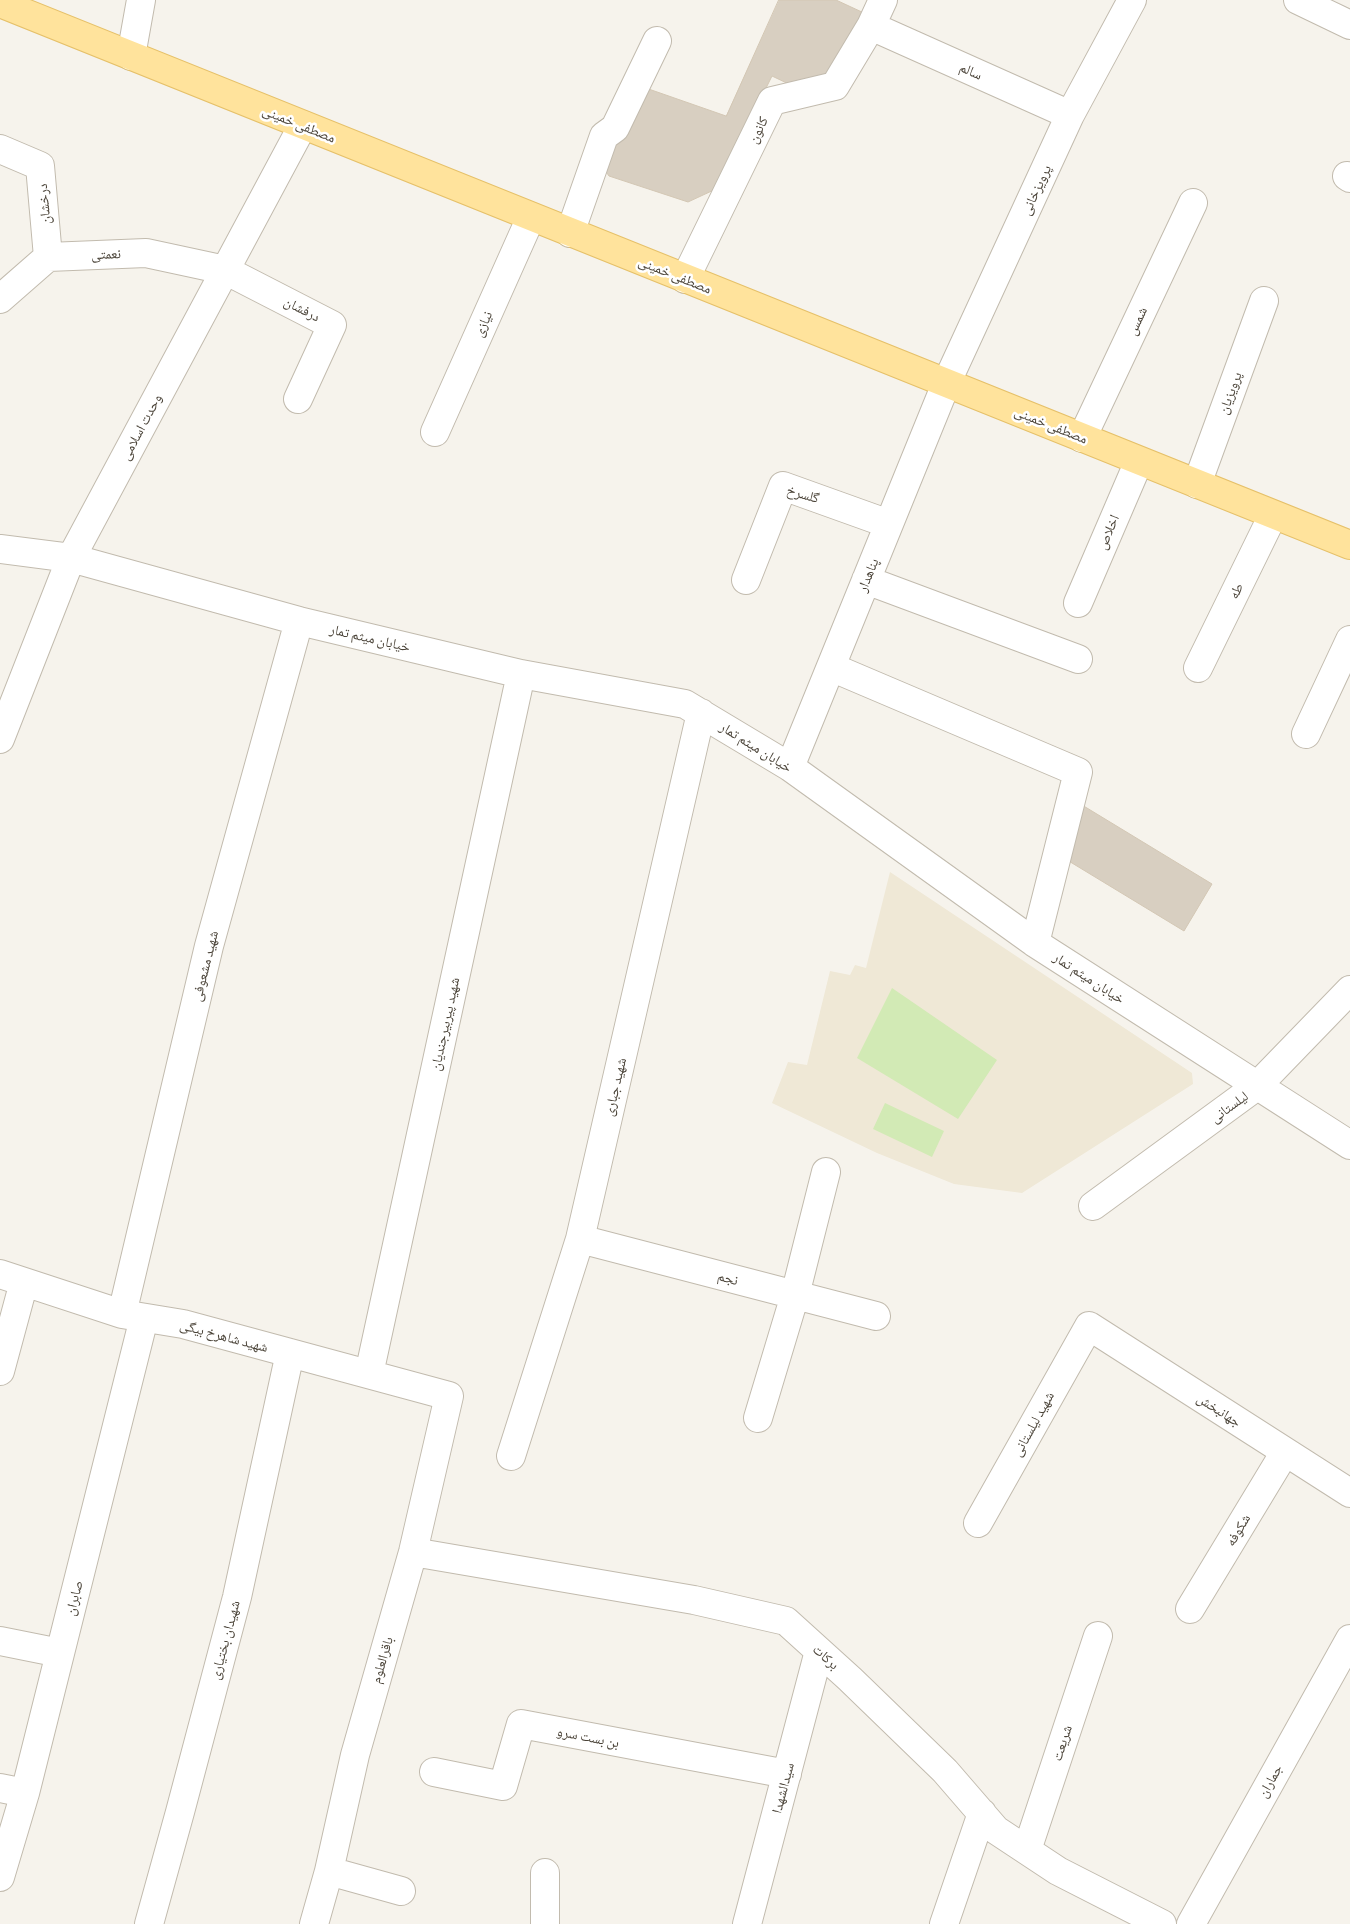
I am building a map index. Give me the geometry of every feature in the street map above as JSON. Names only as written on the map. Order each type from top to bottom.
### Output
[{"type":"main road","name":"مصطفی خمینی","points":[[0,3],[531,218],[1350,545]]},
{"type":"street","points":[[131,56],[142,0]]},
{"type":"street","points":[[871,26],[883,0]]},
{"type":"street","name":"پرویزخانی","points":[[946,384],[1070,115],[1132,0]]},
{"type":"street","points":[[1298,0],[1350,25]]},
{"type":"street","name":"سالم","points":[[871,26],[1070,115]]},
{"type":"street","name":"کانون","points":[[685,279],[772,101],[835,86],[871,26]]},
{"type":"street","points":[[570,233],[604,136],[615,128],[657,41]]},
{"type":"street","name":"وحدت اسلامی","points":[[0,740],[71,558],[303,125]]},
{"type":"street","name":"درخشان","points":[[0,149],[40,166],[48,257]]},
{"type":"street","name":"شمس","points":[[1082,438],[1192,204]]},
{"type":"street","name":"نیازی","points":[[435,432],[531,218]]},
{"type":"street","name":"نعمتی","points":[[48,257],[146,253],[225,270]]},
{"type":"street","points":[[0,299],[48,257]]},
{"type":"street","name":"درفشان","points":[[225,270],[332,325],[298,399]]},
{"type":"street","name":"پرویزیان","points":[[1197,484],[1264,301]]},
{"type":"street","name":"پناهدار","points":[[790,767],[946,384]]},
{"type":"street","name":"اخلاص","points":[[1078,603],[1139,461]]},
{"type":"street","name":"گلسرخ","points":[[746,580],[783,486],[889,524]]},
{"type":"street","name":"طه","points":[[1198,668],[1273,515]]},
{"type":"street","name":"خیابان میثم تمار","points":[[0,549],[71,558],[299,621],[521,674],[685,704],[790,767],[1035,943],[1350,1145]]},
{"type":"street","points":[[866,580],[1078,659]]},
{"type":"street","name":"شهید مشعوفی","points":[[133,1316],[208,946],[299,621]]},
{"type":"street","points":[[1306,734],[1350,640]]},
{"type":"street","points":[[831,667],[1078,772],[1035,943]]},
{"type":"street","name":"شهید پیربیرجندیان","points":[[369,1374],[521,674]]},
{"type":"street","name":"شهید جباری","points":[[512,1456],[580,1239],[701,713]]},
{"type":"street","name":"لیلستانی","points":[[1093,1206],[1257,1086],[1350,990]]},
{"type":"street","points":[[758,1418],[795,1295],[826,1172]]},
{"type":"street","name":"نجم","points":[[580,1239],[876,1316]]},
{"type":"street","points":[[0,1371],[12,1278]]},
{"type":"street","name":"شهید شاهرخ بیگی","points":[[12,1278],[133,1316],[183,1324],[449,1396]]},
{"type":"street","name":"صابران","points":[[0,1876],[12,1791],[60,1653],[133,1316]]},
{"type":"street","name":"جهانبخش","points":[[1089,1326],[1350,1494]]},
{"type":"street","name":"شهید لیلستانی","points":[[978,1523],[1089,1326]]},
{"type":"street","name":"شهیدان بختیاری","points":[[149,1924],[237,1597],[290,1353]]},
{"type":"street","name":"باقرالعلوم","points":[[314,1924],[329,1871],[355,1755],[413,1552],[449,1396]]},
{"type":"street","name":"شکوفه","points":[[1190,1609],[1285,1452]]},
{"type":"street","name":"برکات","points":[[413,1552],[694,1600],[786,1621],[945,1771],[996,1830],[1058,1871],[1162,1924]]},
{"type":"street","name":"شریعت","points":[[1027,1850],[1098,1636]]},
{"type":"street","name":"جماران","points":[[1190,1924],[1350,1639]]},
{"type":"street","points":[[0,1641],[60,1653]]},
{"type":"street","name":"سیدالشهدا","points":[[747,1924],[819,1652]]},
{"type":"street","name":"بن بست سرو","points":[[434,1772],[503,1786],[521,1724],[787,1774]]},
{"type":"street","points":[[944,1924],[982,1813]]},
{"type":"street","points":[[329,1871],[401,1891]]},
{"type":"street","points":[[545,1873],[545,1924]]},
{"type":"shaded area","points":[[890,872],[1192,1073],[1193,1084],[1022,1193],[954,1184],[877,1153],[772,1103],[788,1062],[807,1065],[830,971],[850,975],[855,965],[866,968]]},
{"type":"green space","points":[[892,988],[997,1060],[958,1119],[857,1058]]},
{"type":"green space","points":[[885,1103],[944,1131],[932,1157],[873,1129]]},
{"type":"building","points":[[779,0],[836,0],[864,13],[832,76],[793,86],[772,76],[716,189],[688,202],[609,176],[602,166],[640,86],[726,116]]},
{"type":"building","points":[[1082,805],[1212,884],[1184,931],[1067,860]]}]
